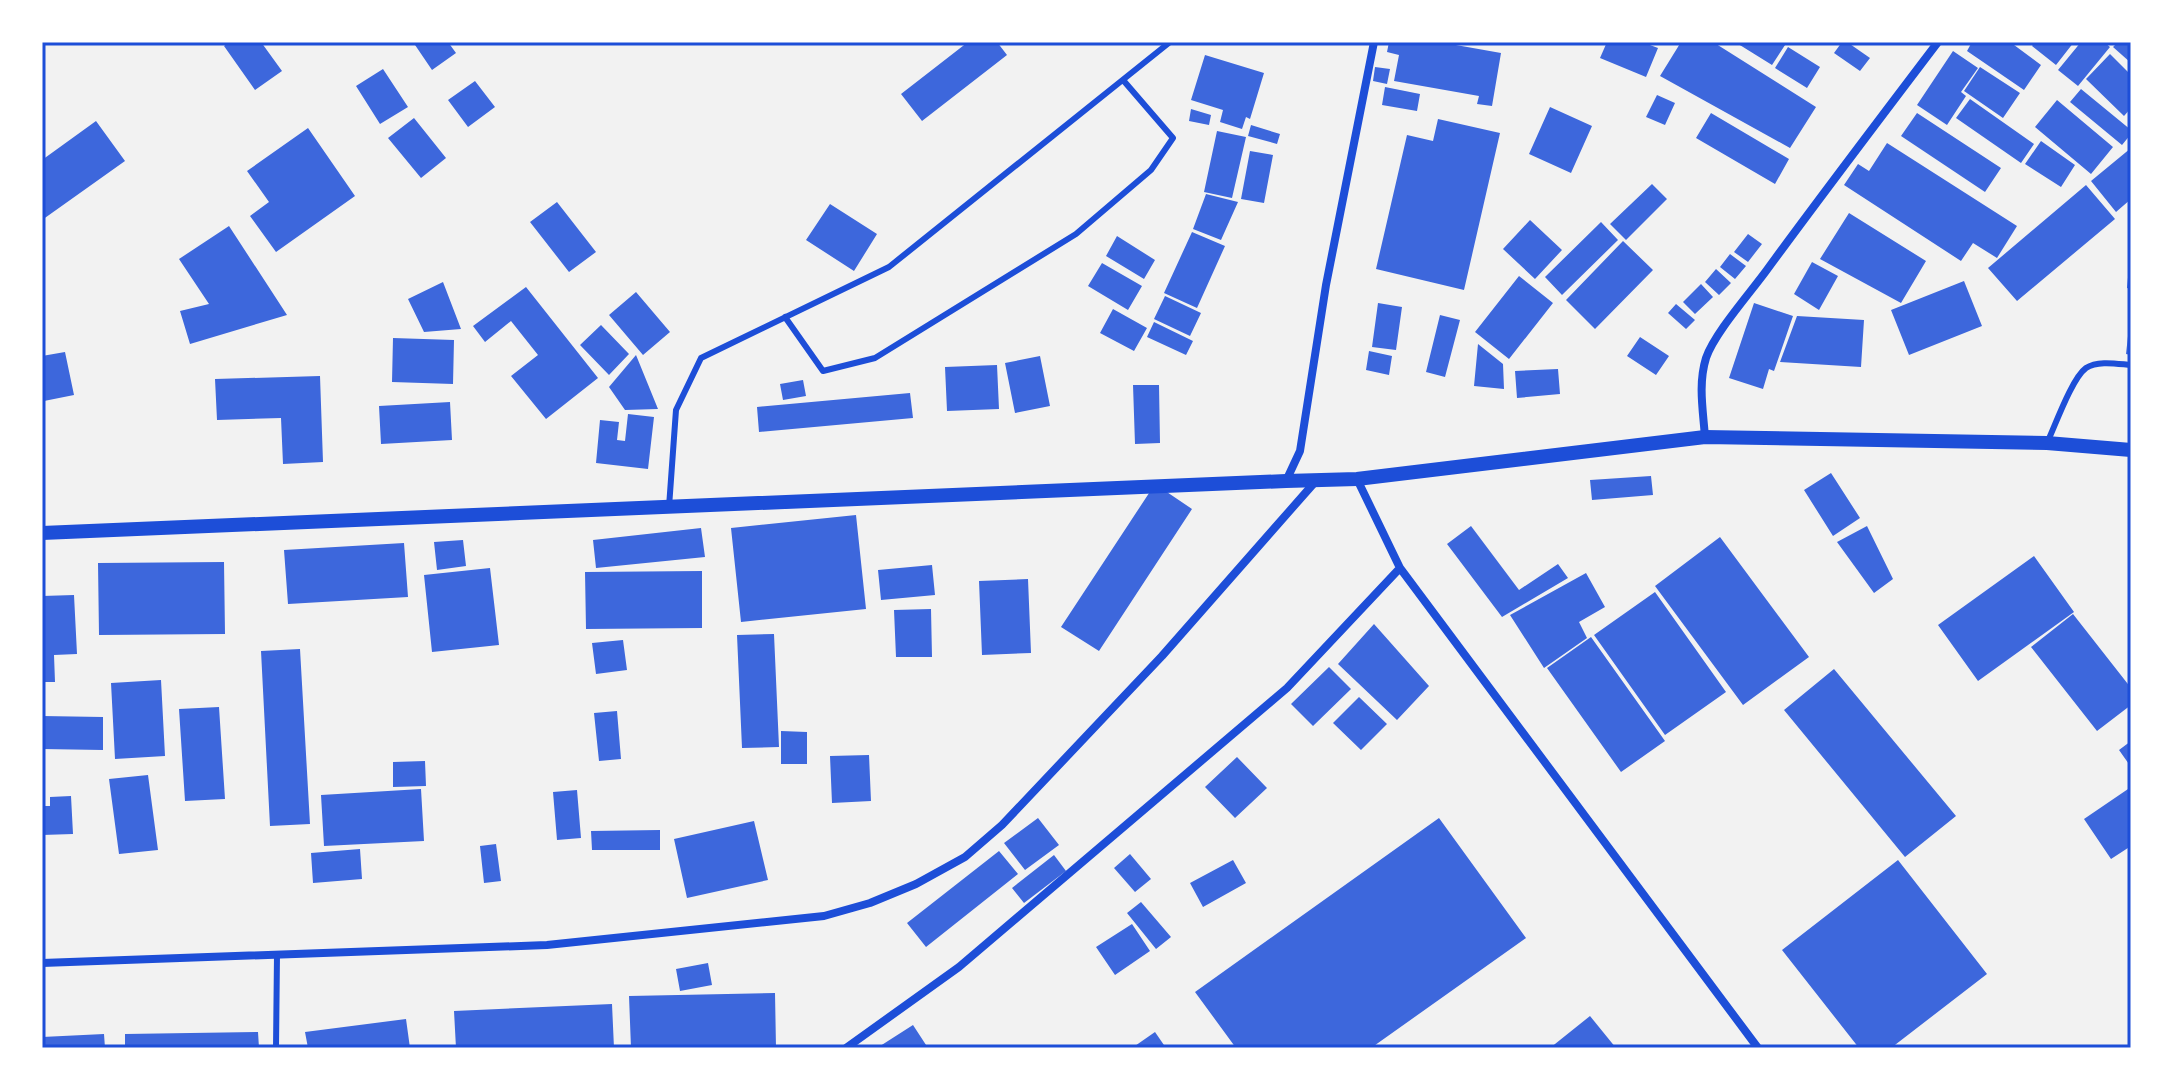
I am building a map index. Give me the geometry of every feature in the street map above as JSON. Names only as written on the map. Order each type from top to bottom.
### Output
[{"type":"street","points":[[1286,481],[1300,451],[1326,285],[1374,42]]},
{"type":"street","points":[[1705,437],[1701,397],[1702,371],[1708,354],[1800,224],[1938,42]]},
{"type":"street","points":[[42,533],[1357,479],[1705,437],[2047,443],[2131,450]]},
{"type":"street","points":[[1357,479],[1400,568],[1758,1048]]},
{"type":"street","points":[[42,963],[547,945],[824,916],[870,903],[916,884],[965,857],[1002,825],[1162,656],[1317,480]]},
{"type":"street","points":[[846,1048],[959,967],[1287,688],[1400,568]]},
{"type":"lane","points":[[669,507],[676,410],[701,358],[889,267],[1170,42]]},
{"type":"lane","points":[[785,317],[823,371],[875,358],[1076,234],[1151,170],[1173,138],[1123,80]]},
{"type":"lane","points":[[2047,443],[2076,379],[2087,367],[2107,363],[2131,365]]},
{"type":"lane","points":[[276,1048],[277,955]]},
{"type":"building","points":[[229,42],[261,42],[282,71],[255,90],[224,46]]},
{"type":"building","points":[[413,42],[448,42],[456,53],[432,70]]},
{"type":"building","points":[[968,42],[997,42],[1007,55],[922,121],[901,94]]},
{"type":"building","points":[[1389,42],[1439,42],[1501,53],[1492,106],[1477,104],[1479,96],[1394,81],[1399,55],[1387,52]]},
{"type":"building","points":[[1607,42],[1642,42],[1658,48],[1646,77],[1600,58]]},
{"type":"building","points":[[1681,42],[1713,42],[1816,107],[1790,148],[1660,76]]},
{"type":"building","points":[[1735,42],[1787,42],[1772,65]]},
{"type":"building","points":[[1842,42],[1847,42],[1870,58],[1860,71],[1834,53]]},
{"type":"building","points":[[1972,42],[2010,42],[2041,65],[2024,90],[1967,51]]},
{"type":"building","points":[[2035,42],[2074,42],[2056,65],[2032,46]]},
{"type":"building","points":[[2081,42],[2104,42],[2110,47],[2078,86],[2058,70]]},
{"type":"building","points":[[2118,42],[2131,42],[2131,63],[2113,47]]},
{"type":"building","points":[[1788,47],[1820,67],[1807,88],[1775,68]]},
{"type":"building","points":[[1953,51],[1978,68],[1961,92],[1966,96],[1947,125],[1917,105]]},
{"type":"building","points":[[2110,54],[2131,75],[2131,108],[2124,116],[2086,79]]},
{"type":"building","points":[[1205,55],[1264,73],[1250,119],[1246,117],[1242,129],[1220,122],[1223,110],[1191,100]]},
{"type":"building","points":[[1375,67],[1390,69],[1387,84],[1373,81]]},
{"type":"building","points":[[1980,67],[2020,93],[2003,118],[1964,91]]},
{"type":"building","points":[[383,69],[408,107],[380,124],[356,86]]},
{"type":"building","points":[[475,81],[495,107],[468,127],[448,100]]},
{"type":"building","points":[[1385,87],[1420,94],[1417,111],[1382,105]]},
{"type":"building","points":[[2081,89],[2131,130],[2122,145],[2070,102]]},
{"type":"building","points":[[1657,95],[1675,103],[1665,125],[1646,117]]},
{"type":"building","points":[[1970,99],[2034,144],[2021,163],[1956,118]]},
{"type":"building","points":[[2057,100],[2113,147],[2091,174],[2035,127]]},
{"type":"building","points":[[1550,107],[1592,126],[1571,173],[1529,154]]},
{"type":"building","points":[[1191,109],[1211,115],[1209,125],[1189,121]]},
{"type":"building","points":[[1711,113],[1789,159],[1775,184],[1696,138]]},
{"type":"building","points":[[1917,113],[2001,168],[1985,192],[1901,136]]},
{"type":"building","points":[[414,118],[446,158],[421,178],[388,138]]},
{"type":"building","points":[[1438,119],[1500,133],[1464,290],[1376,269],[1407,135],[1433,141]]},
{"type":"building","points":[[96,121],[125,161],[42,220],[42,160]]},
{"type":"building","points":[[1251,125],[1280,134],[1277,144],[1248,136]]},
{"type":"building","points":[[308,128],[355,196],[276,252],[250,216],[269,202],[247,171]]},
{"type":"building","points":[[1217,131],[1246,137],[1232,198],[1204,192]]},
{"type":"building","points":[[2041,141],[2075,165],[2061,187],[2025,164]]},
{"type":"building","points":[[1887,143],[2017,226],[1997,258],[1973,243],[1961,261],[1844,185],[1858,164],[1869,171]]},
{"type":"building","points":[[2131,148],[2131,199],[2116,212],[2091,181]]},
{"type":"building","points":[[1250,151],[1273,155],[1264,203],[1241,199]]},
{"type":"building","points":[[1652,184],[1667,199],[1626,240],[1610,224]]},
{"type":"building","points":[[2086,185],[2115,219],[2017,301],[1988,268]]},
{"type":"building","points":[[1206,194],[1238,202],[1221,240],[1193,229]]},
{"type":"building","points":[[557,202],[596,252],[569,272],[530,222]]},
{"type":"building","points":[[830,204],[877,234],[854,271],[806,240]]},
{"type":"building","points":[[1849,213],[1926,261],[1901,303],[1820,259]]},
{"type":"building","points":[[1530,220],[1562,250],[1535,279],[1503,249]]},
{"type":"building","points":[[1601,222],[1618,240],[1562,295],[1545,277]]},
{"type":"building","points":[[229,226],[287,315],[190,344],[180,311],[209,304],[179,259]]},
{"type":"building","points":[[1192,232],[1225,246],[1197,308],[1164,293]]},
{"type":"building","points":[[1748,234],[1762,244],[1748,262],[1734,252]]},
{"type":"building","points":[[1117,236],[1155,260],[1144,279],[1106,256]]},
{"type":"building","points":[[1623,241],[1653,270],[1595,329],[1566,300]]},
{"type":"building","points":[[1730,254],[1746,266],[1735,279],[1720,267]]},
{"type":"building","points":[[1812,262],[1838,276],[1819,310],[1794,294]]},
{"type":"building","points":[[1102,263],[1142,286],[1128,310],[1088,286]]},
{"type":"building","points":[[2131,268],[2131,289],[2127,288]]},
{"type":"building","points":[[1716,269],[1731,283],[1719,295],[1705,282]]},
{"type":"building","points":[[1519,276],[1553,303],[1509,359],[1475,332]]},
{"type":"building","points":[[1964,281],[1982,326],[1909,355],[1891,310]]},
{"type":"building","points":[[443,282],[461,329],[424,332],[408,299]]},
{"type":"building","points":[[1701,284],[1713,297],[1695,314],[1683,302]]},
{"type":"building","points":[[526,287],[598,378],[546,419],[511,376],[538,355],[511,321],[485,342],[473,326]]},
{"type":"building","points":[[636,292],[670,332],[643,355],[609,315]]},
{"type":"building","points":[[1165,296],[1201,313],[1190,336],[1154,319]]},
{"type":"building","points":[[1378,303],[1402,307],[1396,350],[1372,347]]},
{"type":"building","points":[[1754,303],[1793,316],[1774,371],[1769,369],[1763,389],[1729,378]]},
{"type":"building","points":[[1676,304],[1695,320],[1686,329],[1668,313]]},
{"type":"building","points":[[1113,309],[1147,328],[1134,351],[1100,333]]},
{"type":"building","points":[[1440,315],[1460,320],[1445,377],[1426,372]]},
{"type":"building","points":[[1797,316],[1864,320],[1861,367],[1780,362]]},
{"type":"building","points":[[1154,322],[1193,341],[1186,355],[1147,337]]},
{"type":"building","points":[[601,325],[629,354],[609,375],[580,345]]},
{"type":"building","points":[[2131,327],[2131,355],[2126,354]]},
{"type":"building","points":[[1640,337],[1669,356],[1656,375],[1627,356]]},
{"type":"building","points":[[393,338],[454,340],[453,384],[392,382]]},
{"type":"building","points":[[1478,344],[1503,364],[1504,389],[1474,386]]},
{"type":"building","points":[[1369,351],[1392,356],[1389,375],[1366,370]]},
{"type":"building","points":[[65,352],[74,395],[44,401],[42,356]]},
{"type":"building","points":[[636,355],[658,409],[625,410],[609,387]]},
{"type":"building","points":[[1040,356],[1050,406],[1015,413],[1005,363]]},
{"type":"building","points":[[997,365],[999,409],[947,411],[945,367]]},
{"type":"building","points":[[1558,369],[1560,394],[1517,398],[1515,371]]},
{"type":"building","points":[[320,376],[323,462],[283,464],[281,418],[217,420],[215,379]]},
{"type":"building","points":[[803,380],[806,396],[783,400],[780,384]]},
{"type":"building","points":[[1133,385],[1159,385],[1160,443],[1135,444]]},
{"type":"building","points":[[910,393],[913,418],[759,432],[757,407]]},
{"type":"building","points":[[450,402],[452,440],[381,444],[379,406]]},
{"type":"building","points":[[628,414],[654,417],[648,469],[596,463],[600,420],[619,422],[617,440],[625,441]]},
{"type":"building","points":[[1831,473],[1860,518],[1833,536],[1804,490]]},
{"type":"building","points":[[1651,476],[1653,495],[1592,500],[1590,480]]},
{"type":"building","points":[[1155,484],[1192,509],[1099,651],[1061,627]]},
{"type":"building","points":[[856,515],[866,609],[741,622],[731,528]]},
{"type":"building","points":[[1471,526],[1519,590],[1558,564],[1568,578],[1502,617],[1447,544]]},
{"type":"building","points":[[1867,526],[1893,579],[1874,593],[1837,542]]},
{"type":"building","points":[[701,528],[705,557],[596,568],[593,540]]},
{"type":"building","points":[[1720,537],[1809,657],[1743,705],[1655,586]]},
{"type":"building","points":[[463,540],[466,566],[437,570],[434,542]]},
{"type":"building","points":[[404,543],[408,597],[288,604],[284,550]]},
{"type":"building","points":[[2034,556],[2074,612],[1978,681],[1938,625]]},
{"type":"building","points":[[224,562],[225,634],[99,635],[98,563]]},
{"type":"building","points":[[932,565],[935,595],[881,600],[878,570]]},
{"type":"building","points":[[490,568],[499,645],[432,652],[424,575]]},
{"type":"building","points":[[702,571],[702,628],[586,629],[585,572]]},
{"type":"building","points":[[1586,573],[1605,607],[1579,622],[1587,638],[1544,668],[1510,615]]},
{"type":"building","points":[[1028,579],[1031,653],[982,655],[979,581]]},
{"type":"building","points":[[1655,592],[1726,692],[1665,735],[1594,635]]},
{"type":"building","points":[[74,595],[77,654],[54,655],[55,682],[42,682],[42,596]]},
{"type":"building","points":[[931,609],[932,657],[896,657],[894,610]]},
{"type":"building","points":[[2073,614],[2131,688],[2131,705],[2097,731],[2031,647]]},
{"type":"building","points":[[1374,624],[1429,686],[1397,720],[1338,664]]},
{"type":"building","points":[[774,634],[779,747],[742,748],[737,635]]},
{"type":"building","points":[[1591,637],[1665,741],[1621,772],[1547,668]]},
{"type":"building","points":[[623,640],[627,670],[596,674],[592,643]]},
{"type":"building","points":[[300,649],[310,824],[270,826],[261,651]]},
{"type":"building","points":[[1329,667],[1351,689],[1313,726],[1291,704]]},
{"type":"building","points":[[1834,669],[1956,816],[1905,857],[1784,710]]},
{"type":"building","points":[[161,680],[165,756],[115,759],[111,683]]},
{"type":"building","points":[[1359,697],[1387,724],[1361,750],[1333,723]]},
{"type":"building","points":[[219,707],[225,799],[185,801],[179,709]]},
{"type":"building","points":[[617,711],[621,759],[599,761],[594,713]]},
{"type":"building","points":[[42,716],[103,717],[103,750],[42,749]]},
{"type":"building","points":[[781,731],[807,732],[807,764],[781,764]]},
{"type":"building","points":[[2131,741],[2131,767],[2119,750]]},
{"type":"building","points":[[869,755],[871,801],[832,803],[830,756]]},
{"type":"building","points":[[1237,757],[1267,788],[1235,818],[1205,787]]},
{"type":"building","points":[[425,761],[426,786],[393,787],[393,762]]},
{"type":"building","points":[[148,775],[158,850],[119,854],[109,779]]},
{"type":"building","points":[[2131,787],[2131,846],[2111,859],[2084,819]]},
{"type":"building","points":[[421,789],[424,841],[324,846],[321,795]]},
{"type":"building","points":[[577,790],[581,838],[557,840],[553,792]]},
{"type":"building","points":[[71,796],[73,834],[42,835],[42,806],[50,806],[50,797]]},
{"type":"building","points":[[1038,818],[1059,845],[1025,870],[1004,843]]},
{"type":"building","points":[[1439,818],[1526,938],[1371,1048],[1236,1048],[1195,992]]},
{"type":"building","points":[[754,821],[768,880],[687,898],[674,839]]},
{"type":"building","points":[[660,830],[660,850],[592,850],[591,831]]},
{"type":"building","points":[[496,844],[501,881],[484,883],[480,846]]},
{"type":"building","points":[[360,849],[362,879],[313,883],[311,853]]},
{"type":"building","points":[[999,851],[1018,874],[926,947],[907,923]]},
{"type":"building","points":[[1130,854],[1151,879],[1135,892],[1114,868]]},
{"type":"building","points":[[1054,855],[1066,871],[1024,903],[1012,888]]},
{"type":"building","points":[[1233,860],[1246,883],[1203,907],[1190,883]]},
{"type":"building","points":[[1898,860],[1987,974],[1891,1048],[1859,1048],[1782,950]]},
{"type":"building","points":[[1141,902],[1171,937],[1156,949],[1127,913]]},
{"type":"building","points":[[1132,924],[1150,951],[1115,975],[1096,947]]},
{"type":"building","points":[[708,963],[712,985],[680,991],[676,969]]},
{"type":"building","points":[[775,993],[776,1048],[631,1048],[629,996]]},
{"type":"building","points":[[612,1004],[614,1048],[456,1048],[454,1011]]},
{"type":"building","points":[[1590,1016],[1616,1048],[1550,1048]]},
{"type":"building","points":[[406,1019],[410,1048],[308,1048],[305,1032]]},
{"type":"building","points":[[913,1025],[928,1048],[877,1048]]},
{"type":"building","points":[[258,1032],[259,1048],[125,1048],[125,1034]]},
{"type":"building","points":[[1155,1032],[1166,1048],[1132,1048]]},
{"type":"building","points":[[104,1034],[105,1048],[42,1048],[42,1037]]}]
